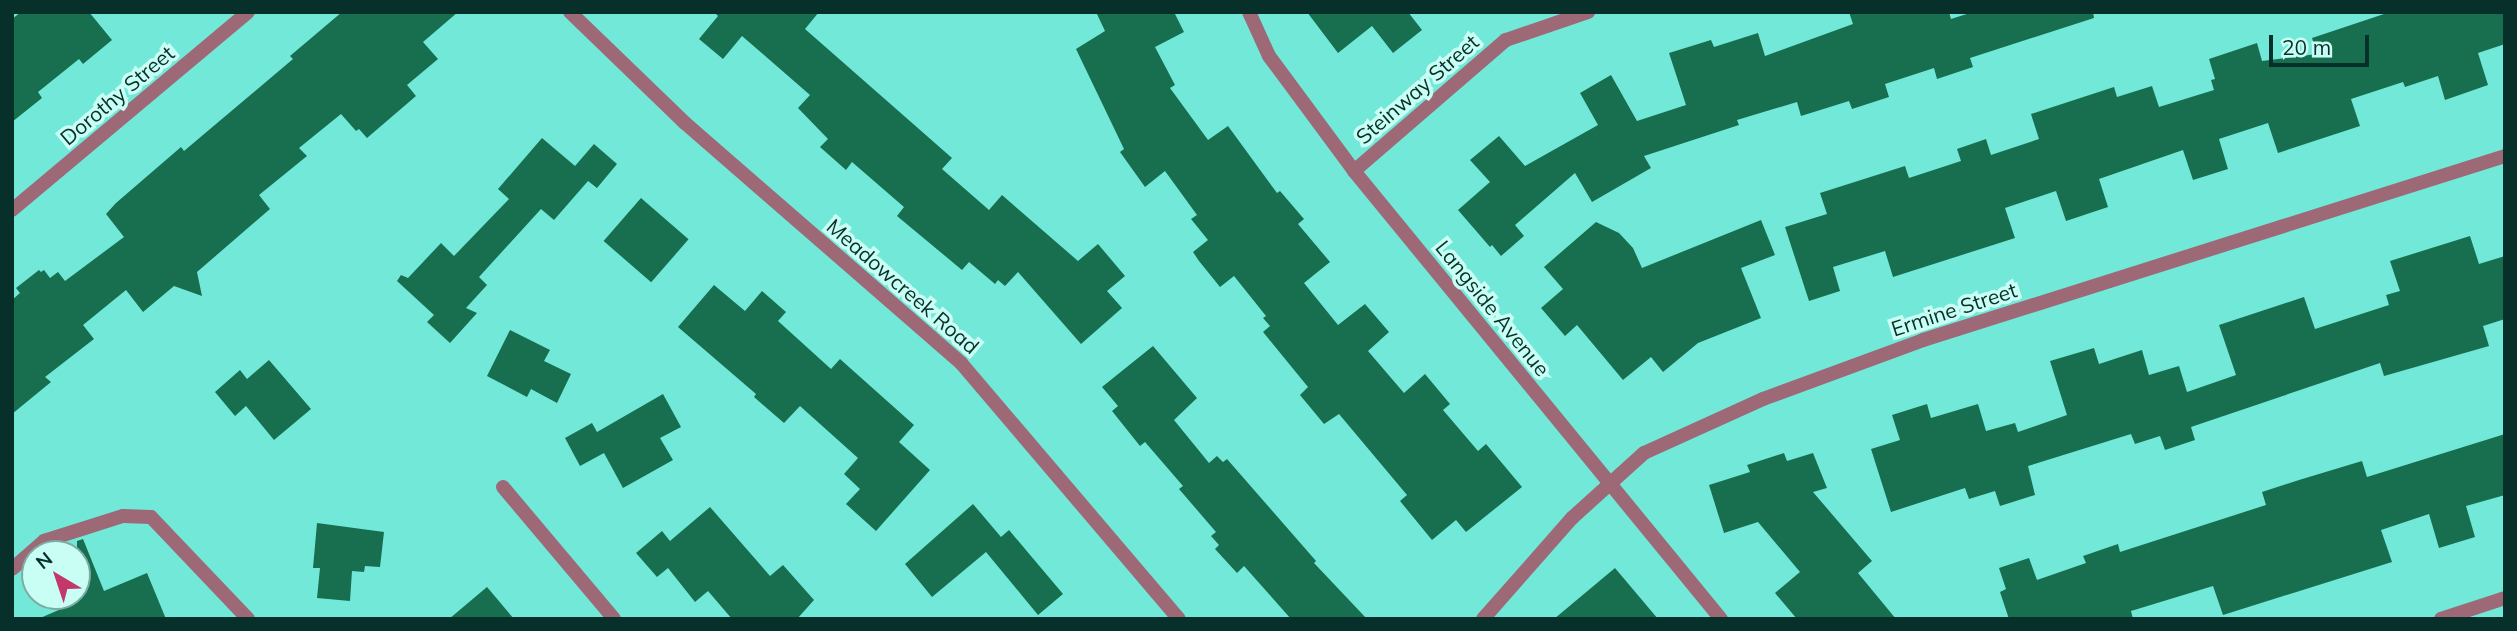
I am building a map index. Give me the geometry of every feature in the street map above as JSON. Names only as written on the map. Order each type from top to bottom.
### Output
[{"type":"street","name":"Dorothy Street","points":[[12,210],[248,12]]},
{"type":"street","name":"Meadowcreek Road","points":[[570,12],[685,123],[961,363],[1180,619]]},
{"type":"street","name":"Langside Avenue","points":[[1249,12],[1269,56],[1354,171],[1721,619]]},
{"type":"street","name":"Steinway Street","points":[[1354,171],[1506,40],[1588,12]]},
{"type":"street","name":"Ermine Street","points":[[1483,619],[1572,518],[1644,453],[1751,404],[1923,340],[2505,156]]},
{"type":"street","points":[[503,487],[614,619]]},
{"type":"street","points":[[12,569],[44,541],[123,516],[151,517],[248,619]]},
{"type":"street","points":[[2441,619],[2505,598]]},
{"type":"building","points":[[21,12],[89,12],[112,40],[83,64],[79,59],[38,92],[42,98],[12,122],[12,19]]},
{"type":"building","points":[[342,12],[458,12],[423,42],[438,59],[407,85],[416,96],[367,138],[359,129],[356,131],[341,114],[299,148],[307,156],[259,195],[270,209],[197,272],[202,296],[174,286],[143,312],[126,290],[83,325],[94,339],[45,377],[51,382],[12,414],[12,300],[20,293],[16,288],[39,270],[44,270],[50,278],[58,272],[65,281],[124,237],[106,214],[116,203],[181,147],[184,151],[293,59],[290,56]]},
{"type":"building","points":[[714,12],[819,12],[805,29],[952,158],[942,169],[989,210],[1002,195],[1078,261],[1098,244],[1125,276],[1107,291],[1122,308],[1081,344],[1018,272],[1005,286],[998,280],[995,284],[969,262],[962,270],[897,216],[904,207],[852,162],[846,170],[820,147],[828,139],[798,108],[810,95],[742,36],[723,59],[699,39],[718,16]]},
{"type":"building","points":[[1096,12],[1174,12],[1184,32],[1155,47],[1175,85],[1170,88],[1208,140],[1228,126],[1277,193],[1280,191],[1304,219],[1298,224],[1330,262],[1304,283],[1338,325],[1365,304],[1389,332],[1368,351],[1404,393],[1425,374],[1450,404],[1443,410],[1478,451],[1486,444],[1522,487],[1466,532],[1456,520],[1432,540],[1400,501],[1407,495],[1339,414],[1324,424],[1300,395],[1308,387],[1263,332],[1270,326],[1263,318],[1266,316],[1234,276],[1220,287],[1193,252],[1208,240],[1191,219],[1197,215],[1165,171],[1145,187],[1120,152],[1124,149],[1076,49],[1105,31]]},
{"type":"building","points":[[1307,12],[1408,12],[1422,30],[1393,53],[1372,26],[1338,53]]},
{"type":"building","points":[[1849,12],[1949,12],[1951,19],[1973,12],[2093,12],[2094,18],[1970,58],[1973,67],[1937,79],[1934,68],[1885,84],[1889,97],[1852,109],[1849,101],[1801,116],[1797,102],[1737,120],[1739,125],[1644,156],[1651,168],[1592,202],[1575,173],[1515,225],[1524,236],[1501,256],[1458,210],[1490,182],[1470,160],[1499,136],[1525,166],[1598,125],[1580,93],[1611,75],[1637,121],[1686,105],[1669,53],[1711,40],[1714,47],[1758,33],[1765,56],[1853,24]]},
{"type":"building","points":[[2390,12],[2505,12],[2505,44],[2478,53],[2488,85],[2445,100],[2438,76],[2405,87],[2403,82],[2351,99],[2360,126],[2278,153],[2268,123],[2219,139],[2228,169],[2193,180],[2183,150],[2099,179],[2108,207],[2066,221],[2056,191],[2005,208],[2015,238],[1893,277],[1885,251],[1833,267],[1840,291],[1809,301],[1785,227],[1827,214],[1820,193],[1905,166],[1909,178],[1961,161],[1957,149],[1986,139],[1991,155],[2039,139],[2031,114],[2114,87],[2117,97],[2152,86],[2159,107],[2214,90],[2211,80],[2215,79],[2209,59],[2257,43],[2262,61],[2317,54],[2312,38]]},
{"type":"building","points":[[542,138],[575,166],[594,144],[617,164],[597,188],[588,181],[554,220],[541,209],[479,277],[487,285],[466,308],[477,313],[450,343],[427,322],[434,315],[397,281],[401,275],[408,278],[441,243],[454,256],[509,199],[498,189]]},
{"type":"building","points":[[641,198],[689,239],[651,282],[604,241]]},
{"type":"building","points":[[1761,220],[1775,255],[1741,268],[1761,318],[1698,343],[1663,372],[1651,357],[1623,380],[1577,325],[1565,336],[1541,308],[1563,289],[1544,267],[1596,222],[1619,233],[1633,248],[1642,268]]},
{"type":"building","points":[[2470,236],[2479,264],[2505,256],[2505,319],[2483,326],[2489,346],[2384,376],[2380,363],[2191,427],[2195,440],[2165,450],[2160,436],[2135,444],[2131,434],[2028,466],[2035,495],[2000,506],[1995,491],[1969,499],[1965,488],[1891,512],[1871,449],[1900,440],[1892,415],[1927,404],[1931,418],[1978,404],[1986,431],[2015,423],[2018,432],[2067,415],[2050,361],[2094,348],[2099,364],[2142,350],[2149,375],[2179,366],[2187,392],[2236,375],[2219,325],[2304,297],[2315,329],[2389,305],[2386,295],[2400,291],[2390,261]]},
{"type":"building","points":[[714,285],[745,311],[762,291],[786,312],[778,321],[831,369],[840,359],[914,425],[899,442],[930,470],[876,531],[846,504],[860,489],[844,474],[858,458],[800,406],[784,423],[754,397],[756,394],[678,327]]},
{"type":"building","points":[[510,330],[550,350],[544,361],[571,374],[557,403],[531,389],[527,397],[487,376]]},
{"type":"building","points":[[1153,346],[1197,398],[1174,420],[1209,463],[1217,456],[1223,462],[1227,459],[1316,561],[1314,563],[1367,619],[1291,619],[1244,566],[1237,573],[1215,549],[1219,545],[1211,536],[1216,532],[1179,489],[1183,486],[1145,442],[1140,446],[1112,411],[1118,406],[1102,387]]},
{"type":"building","points":[[269,360],[311,409],[274,440],[246,406],[235,416],[215,392],[240,370],[247,379]]},
{"type":"building","points":[[663,394],[681,427],[660,438],[673,460],[623,488],[604,453],[580,466],[565,438],[592,423],[597,432]]},
{"type":"building","points":[[2505,434],[2505,495],[2466,506],[2475,537],[2439,548],[2429,514],[2381,530],[2392,562],[2223,615],[2213,586],[2131,611],[2133,619],[2009,619],[2000,592],[2006,589],[1999,568],[2029,558],[2037,580],[2086,563],[2083,556],[2118,544],[2120,552],[2266,505],[2262,492],[2299,480],[2362,461],[2367,477]]},
{"type":"building","points":[[1784,453],[1787,461],[1813,453],[1827,488],[1813,492],[1872,561],[1858,573],[1896,619],[1797,619],[1775,593],[1800,572],[1758,522],[1724,533],[1709,485],[1750,472],[1747,465]]},
{"type":"building","points":[[973,504],[1001,537],[1009,530],[1063,594],[1038,615],[986,552],[932,597],[905,564]]},
{"type":"building","points":[[710,507],[770,576],[783,565],[814,600],[797,619],[732,619],[708,591],[695,602],[668,568],[657,577],[636,553],[662,531],[670,541]]},
{"type":"building","points":[[317,523],[384,532],[380,567],[365,566],[364,572],[352,571],[350,601],[317,598],[320,568],[313,568]]},
{"type":"building","points":[[91,559],[104,591],[147,573],[166,619],[38,619],[59,610],[91,610]]},
{"type":"building","points":[[1615,568],[1658,619],[1554,619]]},
{"type":"building","points":[[487,587],[514,619],[449,619]]}]
